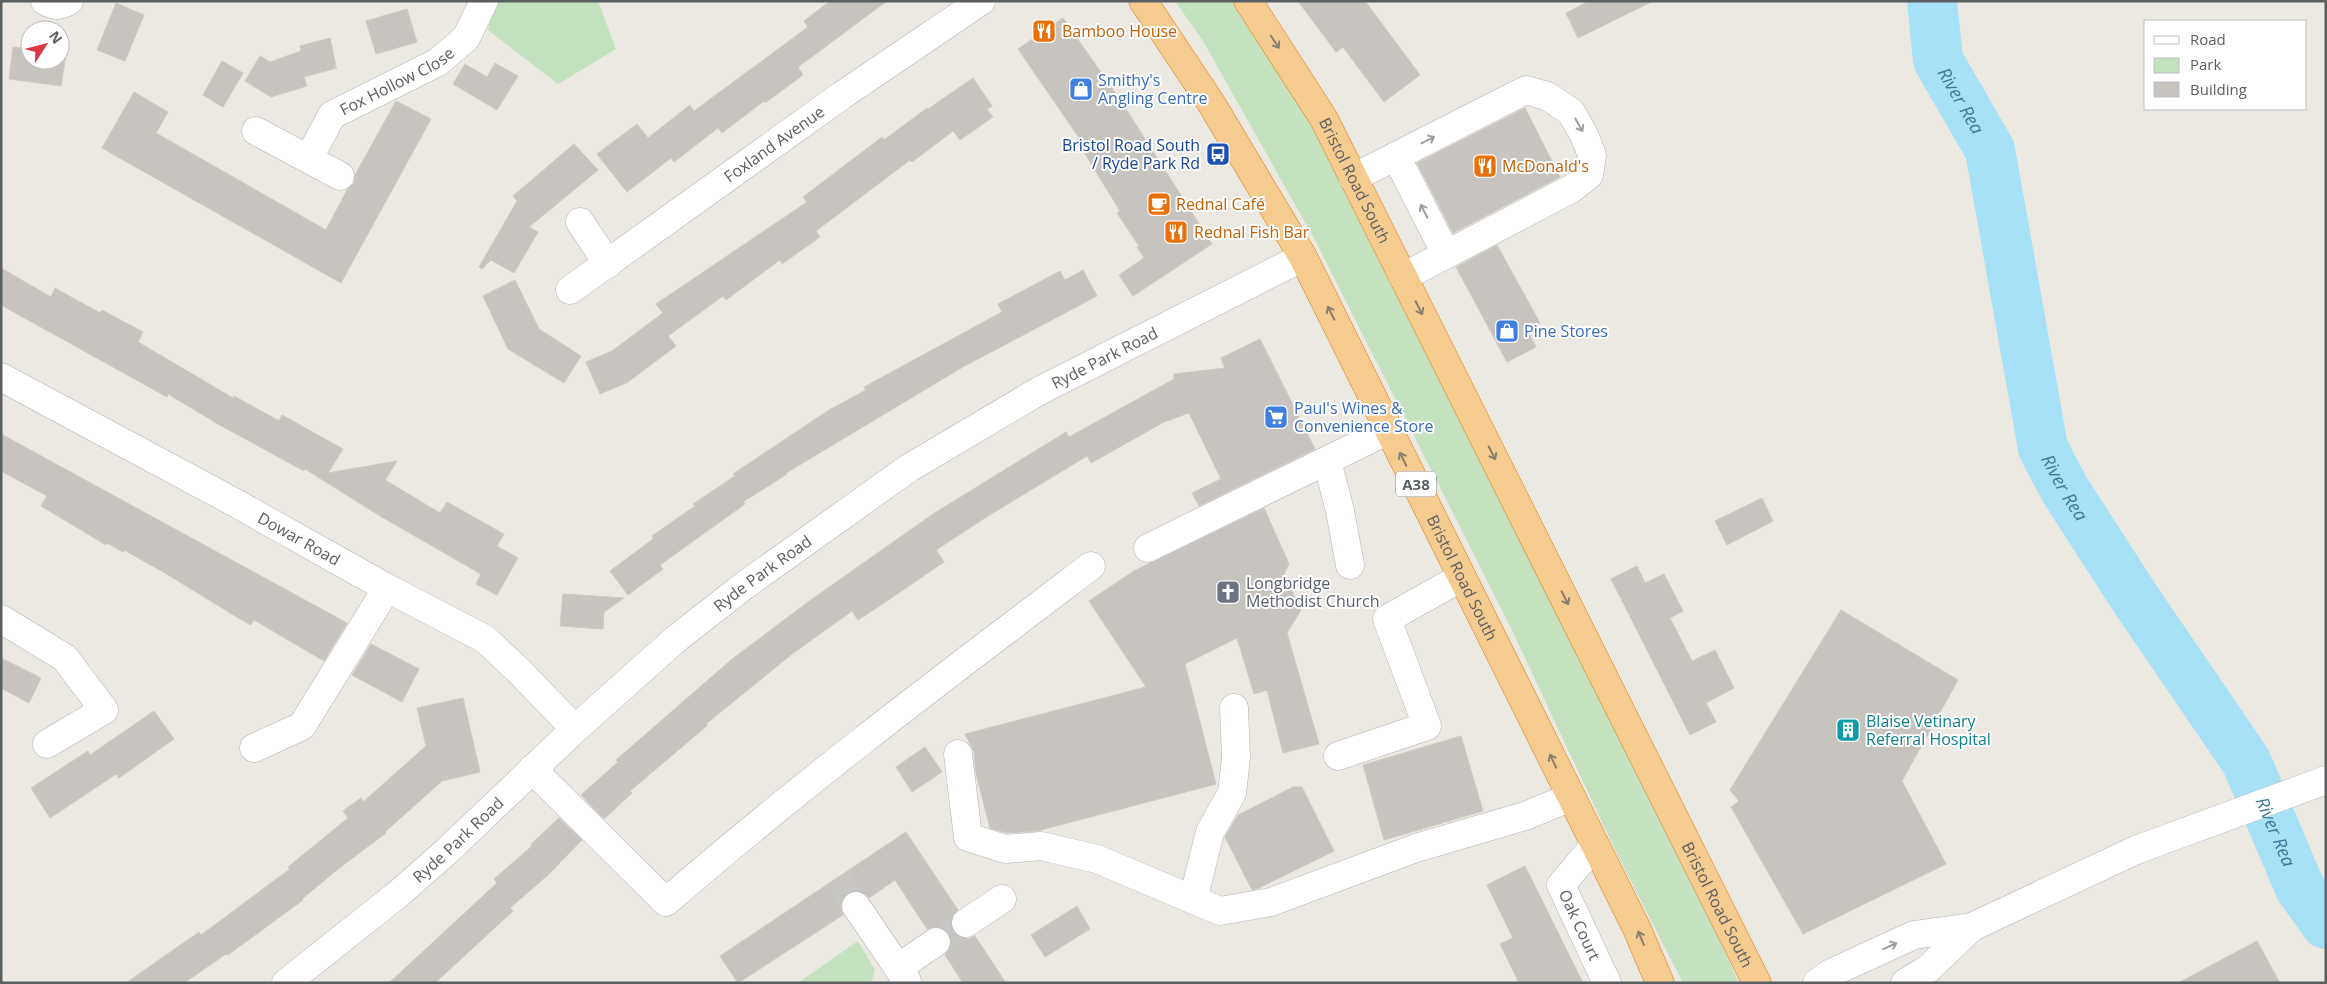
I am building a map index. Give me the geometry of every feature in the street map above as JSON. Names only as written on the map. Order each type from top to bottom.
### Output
[{"type":"highway","name":"Bristol Road South","points":[[1143,1],[1211,103],[1303,257],[1594,846],[1637,929],[1660,983]]},
{"type":"highway","name":"Bristol Road South","points":[[1248,1],[1324,119],[1757,983]]},
{"type":"street","points":[[45,1],[53,5],[69,1]]},
{"type":"street","name":"Fox Hollow Close","points":[[309,158],[332,115],[438,62],[466,38],[484,1]]},
{"type":"street","name":"Foxland Avenue","points":[[570,290],[842,96],[981,1]]},
{"type":"street","points":[[1354,178],[1526,90],[1547,96],[1571,112],[1584,135],[1592,156],[1589,175],[1571,189],[1403,277]]},
{"type":"street","points":[[256,131],[340,176]]},
{"type":"street","points":[[1396,156],[1446,254]]},
{"type":"street","points":[[580,222],[608,264]]},
{"type":"street","name":"Ryde Park Road","points":[[286,983],[398,895],[575,729],[677,638],[745,585],[909,468],[1039,391],[1303,257]]},
{"type":"street","name":"Dowar Road","points":[[1,377],[232,501],[387,588],[485,639],[575,729]]},
{"type":"street","points":[[1148,548],[1389,430]]},
{"type":"street","points":[[1327,461],[1340,511],[1350,565]]},
{"type":"street","points":[[532,769],[666,902],[753,826],[860,741],[1091,566]]},
{"type":"street","points":[[1338,756],[1427,726],[1387,619],[1462,577]]},
{"type":"street","points":[[254,748],[302,726],[387,588]]},
{"type":"street","points":[[1,619],[65,658],[104,710],[47,744]]},
{"type":"street","points":[[1193,900],[1210,832],[1232,794],[1236,758],[1234,708]]},
{"type":"street","points":[[958,754],[968,837],[1004,849],[1041,846],[1097,860],[1220,911],[1271,902],[1416,848],[1525,816],[1570,797]]},
{"type":"street","points":[[1817,983],[1831,973],[1914,935],[1972,927],[2174,834],[2321,782]]},
{"type":"street","name":"Oak Court","points":[[1594,846],[1561,885],[1607,983]]},
{"type":"street","points":[[966,922],[1002,899]]},
{"type":"street","points":[[856,906],[880,940],[901,975],[936,942]]},
{"type":"street","points":[[1904,983],[1928,969],[1972,927]]},
{"type":"green space","points":[[495,1],[598,1],[616,49],[558,84],[488,30]]},
{"type":"green space","points":[[1175,1],[1235,1],[1317,127],[1671,834],[1739,983],[1683,983],[1617,854],[1510,626],[1315,240],[1203,41]]},
{"type":"green space","points":[[858,941],[875,970],[871,983],[798,983]]},
{"type":"building","points":[[830,1],[887,1],[798,67],[803,75],[765,103],[764,101],[722,133],[718,128],[674,162],[671,158],[627,192],[597,154],[637,124],[648,138],[690,105],[694,111],[808,27],[804,21]]},
{"type":"building","points":[[1298,1],[1365,1],[1420,75],[1384,102],[1343,47],[1336,52]]},
{"type":"building","points":[[1589,1],[1653,1],[1578,38],[1566,13]]},
{"type":"building","points":[[116,3],[144,15],[125,61],[97,50]]},
{"type":"building","points":[[407,9],[417,42],[376,54],[366,21]]},
{"type":"building","points":[[1063,18],[1119,98],[1212,244],[1133,296],[1119,275],[1144,258],[1137,247],[1139,246],[1117,213],[1120,211],[1079,144],[1082,142],[1018,49]]},
{"type":"building","points":[[330,38],[336,66],[334,67],[337,68],[304,77],[307,86],[271,97],[245,81],[260,56],[270,62],[301,51],[300,46]]},
{"type":"building","points":[[13,47],[20,48],[20,70],[64,70],[61,86],[9,79]]},
{"type":"building","points":[[222,61],[243,73],[223,107],[203,95]]},
{"type":"building","points":[[495,63],[518,76],[497,110],[453,84],[465,64],[487,77]]},
{"type":"building","points":[[973,78],[992,106],[987,109],[993,117],[960,140],[953,131],[912,162],[910,160],[816,231],[820,237],[782,264],[780,260],[726,300],[723,296],[668,336],[676,346],[628,382],[600,394],[586,362],[612,351],[663,313],[656,304],[807,202],[803,197],[882,137],[884,140],[927,108]]},
{"type":"building","points":[[134,92],[168,112],[156,133],[326,230],[347,190],[354,183],[355,175],[396,101],[431,119],[341,283],[102,148]]},
{"type":"building","name":"McDonald's","points":[[1525,108],[1560,177],[1453,233],[1417,163]]},
{"type":"building","points":[[574,144],[598,170],[529,227],[538,232],[514,273],[491,260],[482,269],[479,267],[517,201],[513,196]]},
{"type":"building","points":[[1497,245],[1540,323],[1527,330],[1536,347],[1507,362],[1456,267]]},
{"type":"building","points":[[1,268],[51,297],[55,288],[100,313],[102,310],[143,332],[138,342],[233,398],[234,396],[279,421],[282,415],[343,449],[328,473],[397,461],[385,480],[440,513],[447,502],[504,534],[497,546],[518,558],[497,595],[476,584],[481,574],[380,516],[305,469],[304,471],[168,394],[167,397],[1,305]]},
{"type":"building","points":[[1083,270],[1097,296],[961,368],[786,473],[743,502],[745,504],[660,565],[663,569],[628,595],[610,571],[653,539],[652,536],[695,506],[693,504],[735,476],[733,474],[829,410],[866,390],[864,387],[1002,312],[998,304],[1060,271],[1065,280]]},
{"type":"building","points":[[515,280],[539,329],[581,356],[564,383],[508,349],[483,296]]},
{"type":"building","points":[[1260,339],[1315,449],[1199,506],[1192,493],[1221,479],[1189,413],[1164,422],[1091,463],[1087,456],[936,550],[944,562],[881,605],[858,620],[852,611],[792,654],[706,724],[708,725],[630,791],[632,793],[604,819],[581,795],[618,762],[616,760],[731,660],[808,602],[933,514],[1066,432],[1069,437],[1174,379],[1174,374],[1225,368],[1221,358]]},
{"type":"building","points":[[1,434],[347,623],[324,661],[254,620],[251,625],[240,619],[165,573],[124,550],[123,552],[107,543],[106,545],[41,506],[47,496],[1,471]]},
{"type":"building","points":[[1762,498],[1773,521],[1727,545],[1715,521]]},
{"type":"building","points":[[1264,508],[1289,564],[1284,574],[1301,610],[1287,633],[1319,744],[1283,753],[1267,690],[1254,694],[1237,638],[1185,664],[1216,784],[1037,831],[1007,833],[990,828],[976,774],[974,752],[965,734],[1146,687],[1089,601],[1134,571]]},
{"type":"building","points":[[1637,566],[1645,583],[1664,574],[1683,611],[1670,618],[1692,661],[1715,650],[1734,688],[1706,703],[1716,722],[1690,735],[1611,579]]},
{"type":"building","points":[[563,594],[624,598],[604,612],[603,629],[560,626]]},
{"type":"building","name":"Blaise Vetinary Referral Hospital","points":[[1841,610],[1958,680],[1902,781],[1946,864],[1803,934],[1731,807],[1739,801],[1730,790]]},
{"type":"building","points":[[371,644],[419,669],[402,702],[352,675]]},
{"type":"building","points":[[1,658],[41,678],[29,703],[1,688]]},
{"type":"building","points":[[463,698],[480,772],[442,781],[386,833],[338,869],[303,900],[228,955],[226,954],[184,983],[126,983],[199,932],[201,935],[290,869],[288,867],[348,818],[343,811],[361,798],[363,802],[426,746],[417,708]]},
{"type":"building","points":[[154,711],[174,739],[119,778],[116,774],[50,818],[31,788],[88,751],[90,755]]},
{"type":"building","points":[[1461,736],[1483,811],[1384,840],[1363,765]]},
{"type":"building","points":[[925,747],[942,772],[912,792],[896,767]]},
{"type":"building","points":[[1293,787],[1302,787],[1334,851],[1252,890],[1225,837],[1238,815]]},
{"type":"building","points":[[559,818],[582,840],[548,875],[510,908],[513,911],[435,983],[389,983],[497,883],[494,879],[532,846],[531,844]]},
{"type":"building","points":[[906,832],[958,910],[952,916],[950,924],[953,932],[959,937],[967,939],[975,936],[1006,983],[963,983],[945,955],[952,941],[949,934],[942,928],[934,927],[927,929],[895,880],[869,898],[862,892],[854,891],[848,893],[842,900],[841,908],[843,915],[738,983],[720,956]]},
{"type":"building","points":[[1525,866],[1583,983],[1519,983],[1500,944],[1513,938],[1487,885]]},
{"type":"building","points":[[1077,906],[1090,929],[1045,957],[1031,935]]},
{"type":"building","points":[[2257,941],[2280,983],[2178,983]]},
{"type":"waterway","name":"River Rea","points":[[1932,1],[1938,60],[1990,150],[2043,448],[2065,490],[2134,597],[2246,761],[2300,888],[2326,924]]},
{"type":"tunnel","points":[[838,878],[856,906]]},
{"type":"tunnel","points":[[936,942],[966,923]]},
{"type":"place","name":"Bamboo House","points":[[1044,31]]},
{"type":"place","name":"Smithy's Angling Centre","points":[[1081,89]]},
{"type":"place","name":"Bristol Road South / Ryde Park Rd","points":[[1218,154]]},
{"type":"place","name":"McDonald's","points":[[1485,166]]},
{"type":"place","name":"Rednal Café","points":[[1159,204]]},
{"type":"place","name":"Rednal Fish Bar","points":[[1176,232]]},
{"type":"place","name":"Pine Stores","points":[[1507,331]]},
{"type":"place","name":"Paul's Wines & Convenience Store","points":[[1276,417]]},
{"type":"place","name":"Longbridge Methodist Church","points":[[1228,592]]},
{"type":"place","name":"Blaise Vetinary Referral Hospital","points":[[1848,730]]}]
